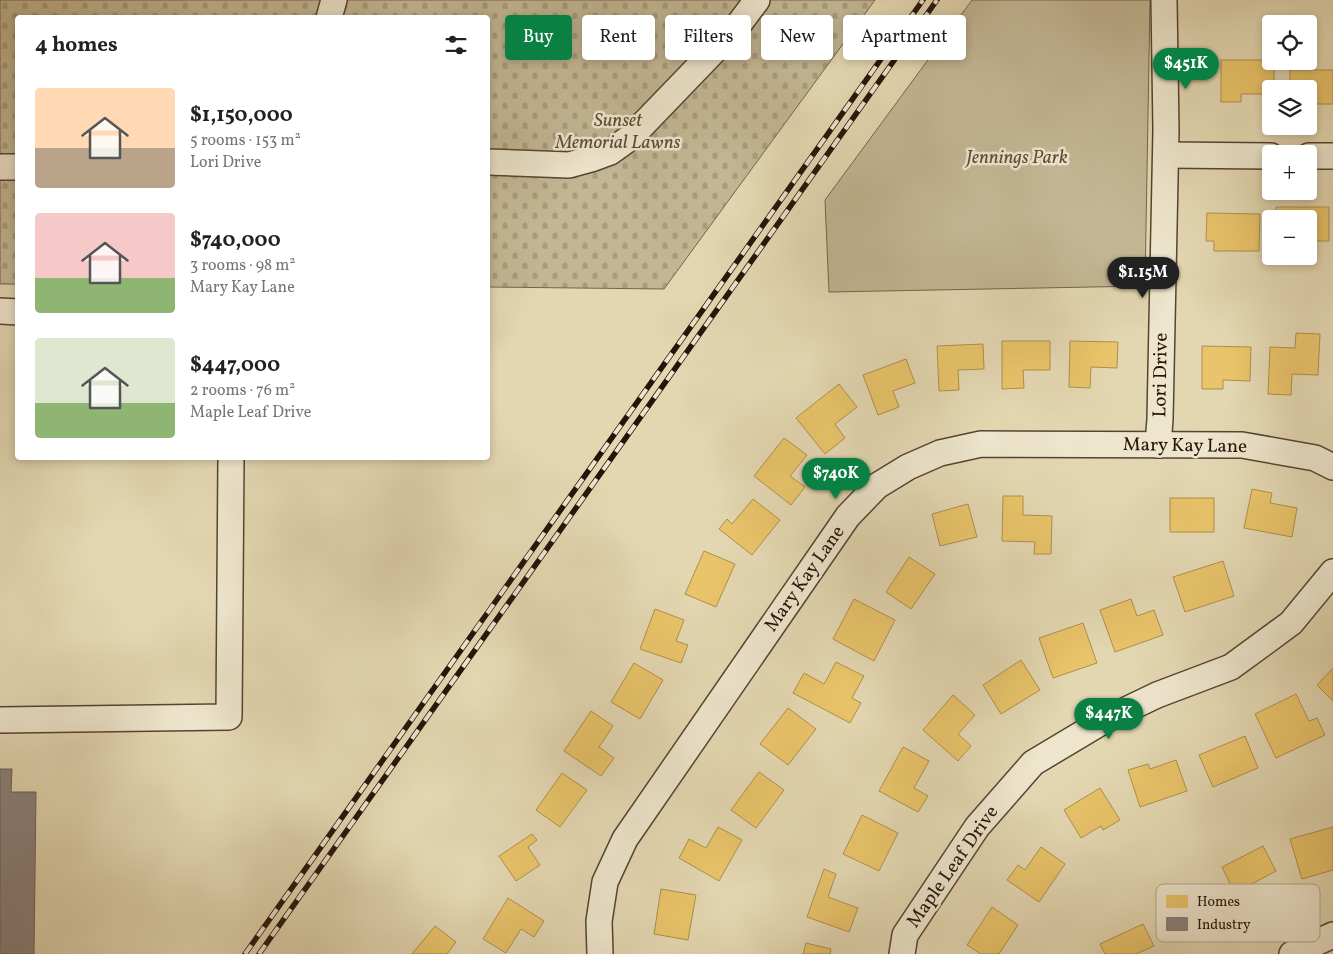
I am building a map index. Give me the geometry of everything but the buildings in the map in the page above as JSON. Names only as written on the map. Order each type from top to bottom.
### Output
[{"type":"street","points":[[330,15],[334,0]]},
{"type":"street","points":[[490,162],[569,165],[610,152],[631,137],[736,28],[757,0]]},
{"type":"street","name":"Lori Drive","points":[[1158,445],[1166,155],[1164,0]]},
{"type":"street","points":[[1166,155],[1262,156]]},
{"type":"street","points":[[1317,156],[1333,156]]},
{"type":"street","points":[[0,167],[15,167]]},
{"type":"street","points":[[0,311],[15,312]]},
{"type":"street","name":"Mary Kay Lane","points":[[600,954],[599,921],[605,882],[625,839],[848,516],[877,486],[908,466],[940,453],[981,444],[1242,444],[1315,458],[1333,467]]},
{"type":"street","points":[[0,720],[229,717],[231,460]]},
{"type":"street","name":"Maple Leaf Drive","points":[[902,954],[905,936],[977,827],[1033,763],[1105,720],[1157,695],[1231,667],[1291,623],[1333,572]]},
{"type":"street","points":[[1320,941],[1333,935]]},
{"type":"street","points":[[1292,954],[1318,942]]},
{"type":"green space","name":"Sunset Memorial Lawns","points":[[0,0],[875,0],[864,15],[843,15],[843,44],[833,58],[833,15],[761,15],[761,60],[831,60],[664,289],[490,287],[490,15],[15,15],[15,284],[0,284]]},
{"type":"green space","name":"Jennings Park","points":[[972,0],[1150,0],[1145,286],[829,292],[825,200],[928,60],[966,60],[966,15],[961,15]]},
{"type":"railway","points":[[245,954],[923,0]]},
{"type":"railway","points":[[259,954],[937,0]]}]
